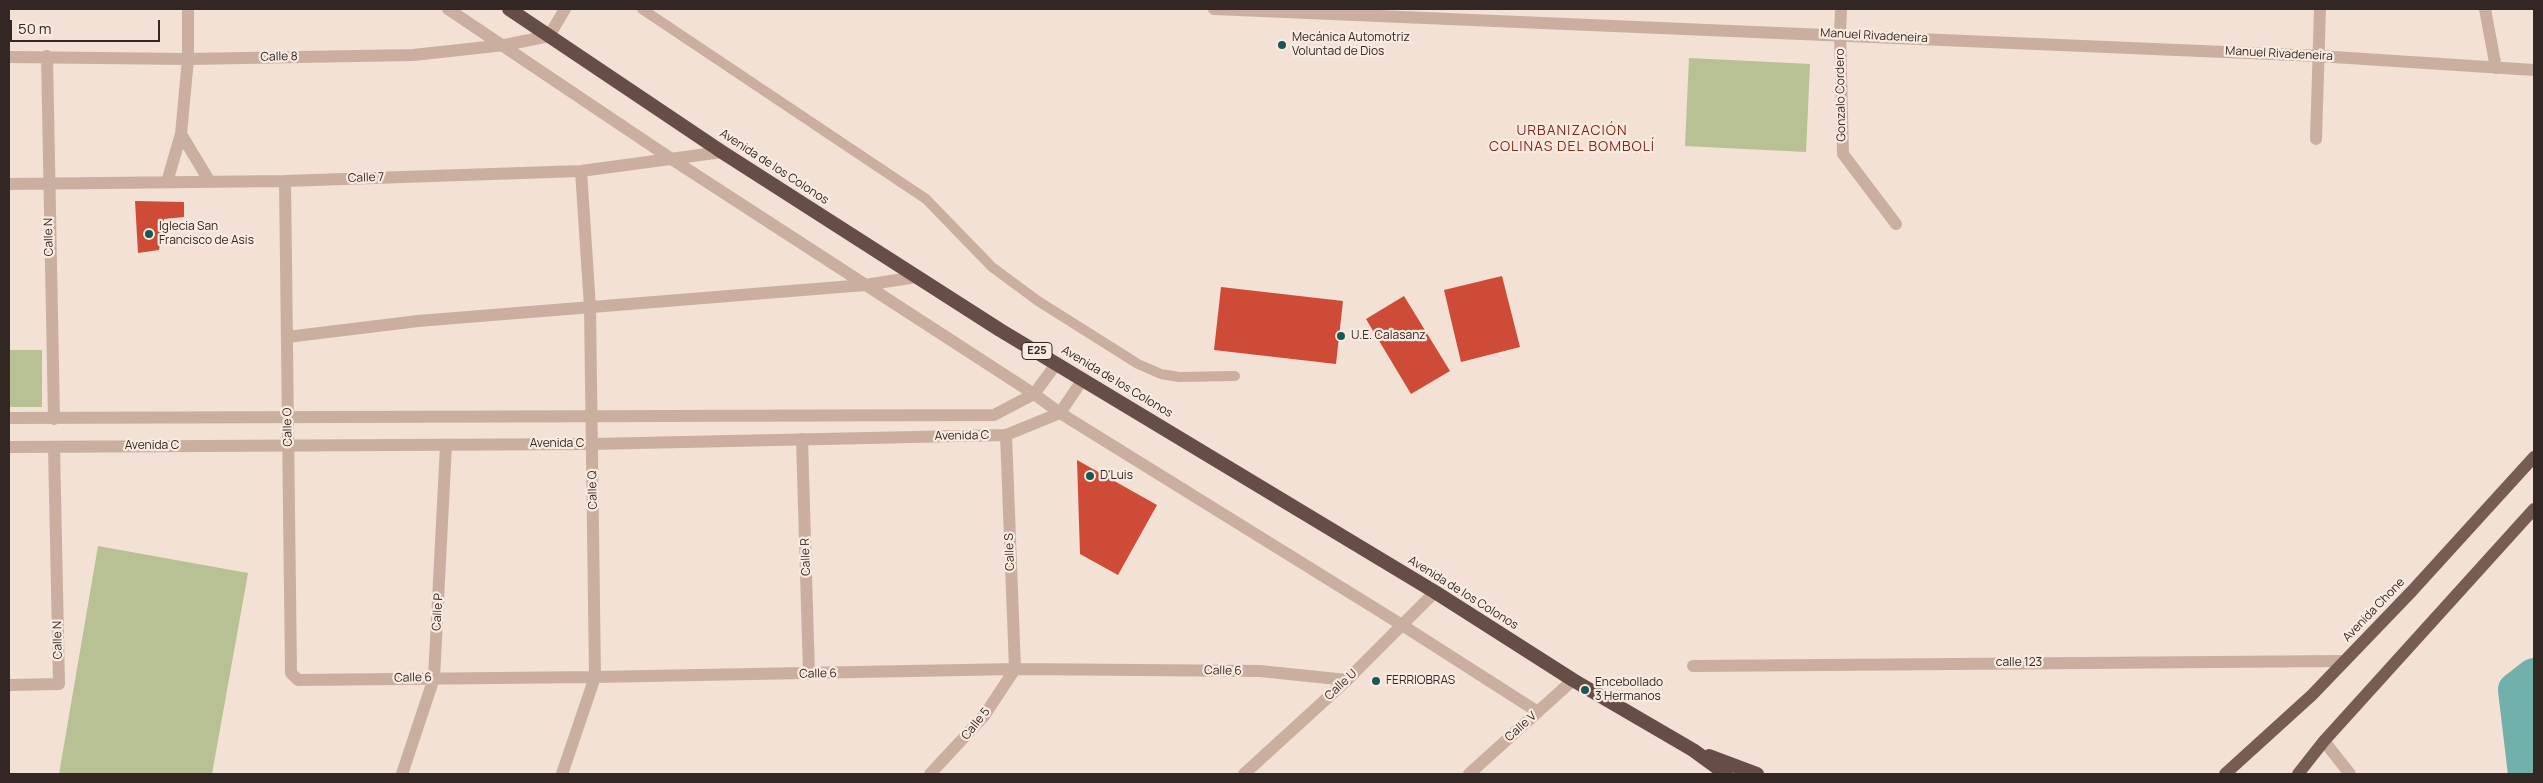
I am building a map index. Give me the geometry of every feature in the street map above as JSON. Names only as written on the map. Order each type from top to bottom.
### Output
[{"type":"highway","name":"Avenida de los Colonos","points":[[510,9],[722,152],[916,277],[1435,592],[1573,680],[1693,750],[1726,774]]},
{"type":"highway","name":"Avenida de los Colonos","points":[[1693,750],[1757,774]]},
{"type":"main road","name":"Avenida Chone","points":[[2225,774],[2312,694],[2534,457]]},
{"type":"main road","points":[[2298,774],[2324,741],[2534,509]]},
{"type":"street","points":[[168,182],[181,134],[188,59],[188,9]]},
{"type":"street","points":[[448,9],[505,45],[670,158],[1034,394],[1060,413],[1402,624],[1538,712]]},
{"type":"street","points":[[549,36],[565,9]]},
{"type":"street","name":"Manuel Rivadeneira","points":[[1214,9],[1382,13],[2318,56],[2534,70]]},
{"type":"street","name":"Gonzalo Cordero","points":[[1841,9],[1843,154],[1896,224]]},
{"type":"street","points":[[2316,139],[2320,9]]},
{"type":"street","points":[[2485,9],[2496,68]]},
{"type":"street","name":"Calle 8","points":[[9,57],[188,59],[413,55],[505,45],[549,36]]},
{"type":"street","name":"Calle N","points":[[47,56],[54,419]]},
{"type":"street","points":[[181,134],[210,182]]},
{"type":"street","name":"Calle 7","points":[[9,184],[285,181],[581,171],[722,152]]},
{"type":"street","name":"Calle Q","points":[[562,774],[595,677],[590,307],[581,171]]},
{"type":"street","name":"Calle O","points":[[285,181],[291,674]]},
{"type":"street","points":[[287,337],[418,321],[865,284],[916,277]]},
{"type":"street","name":"Avenida C","points":[[9,418],[994,415],[1034,394],[1057,363]]},
{"type":"street","points":[[1060,413],[1083,379]]},
{"type":"street","name":"Avenida C","points":[[9,447],[592,444],[1006,435],[1060,413]]},
{"type":"street","name":"Calle S","points":[[1006,435],[1015,669]]},
{"type":"street","name":"Calle R","points":[[802,439],[809,674]]},
{"type":"street","name":"Calle P","points":[[402,774],[434,678],[446,445]]},
{"type":"street","name":"Calle N","points":[[9,685],[59,684],[54,446]]},
{"type":"street","name":"Calle U","points":[[1244,774],[1347,680],[1435,592]]},
{"type":"street","name":"calle 123","points":[[1693,666],[2344,661]]},
{"type":"street","name":"Calle 6","points":[[291,674],[304,681],[809,674],[1015,669],[1260,671],[1347,680]]},
{"type":"street","name":"Calle 5","points":[[930,774],[984,716],[1015,669]]},
{"type":"street","name":"Calle V","points":[[1469,774],[1573,680]]},
{"type":"street","points":[[2324,741],[2350,774]]},
{"type":"lane","points":[[642,9],[926,199],[992,267],[1038,301],[1138,364],[1161,374],[1179,377],[1235,376]]},
{"type":"green space","points":[[1689,58],[1810,64],[1806,152],[1685,146]]},
{"type":"green space","points":[[9,350],[42,350],[42,407],[9,407]]},
{"type":"green space","points":[[98,546],[248,573],[212,774],[59,774]]},
{"type":"building","name":"Iglecia San Francisco de Asis","points":[[135,201],[184,202],[184,217],[164,219],[159,250],[138,253]]},
{"type":"building","points":[[1502,276],[1520,347],[1461,362],[1444,290]]},
{"type":"building","points":[[1221,287],[1343,301],[1336,364],[1214,350]]},
{"type":"building","points":[[1404,296],[1450,371],[1411,394],[1366,319]]},
{"type":"building","points":[[1077,460],[1157,505],[1118,575],[1080,554]]},
{"type":"waterway","points":[[2526,774],[2516,690],[2534,676]]},
{"type":"place","name":"Mecánica Automotriz Voluntad de Dios","points":[[1282,45]]},
{"type":"place","name":"Iglecia San Francisco de Asis","points":[[149,234]]},
{"type":"place","name":"U.E. Calasanz","points":[[1341,336]]},
{"type":"place","name":"D'Luis","points":[[1090,476]]},
{"type":"place","name":"FERRIOBRAS","points":[[1376,681]]},
{"type":"place","name":"Encebollado 3 Hermanos","points":[[1585,690]]},
{"type":"district","name":"URBANIZACIÓN COLINAS DEL BOMBOLÍ","points":[[1572,140]]}]
